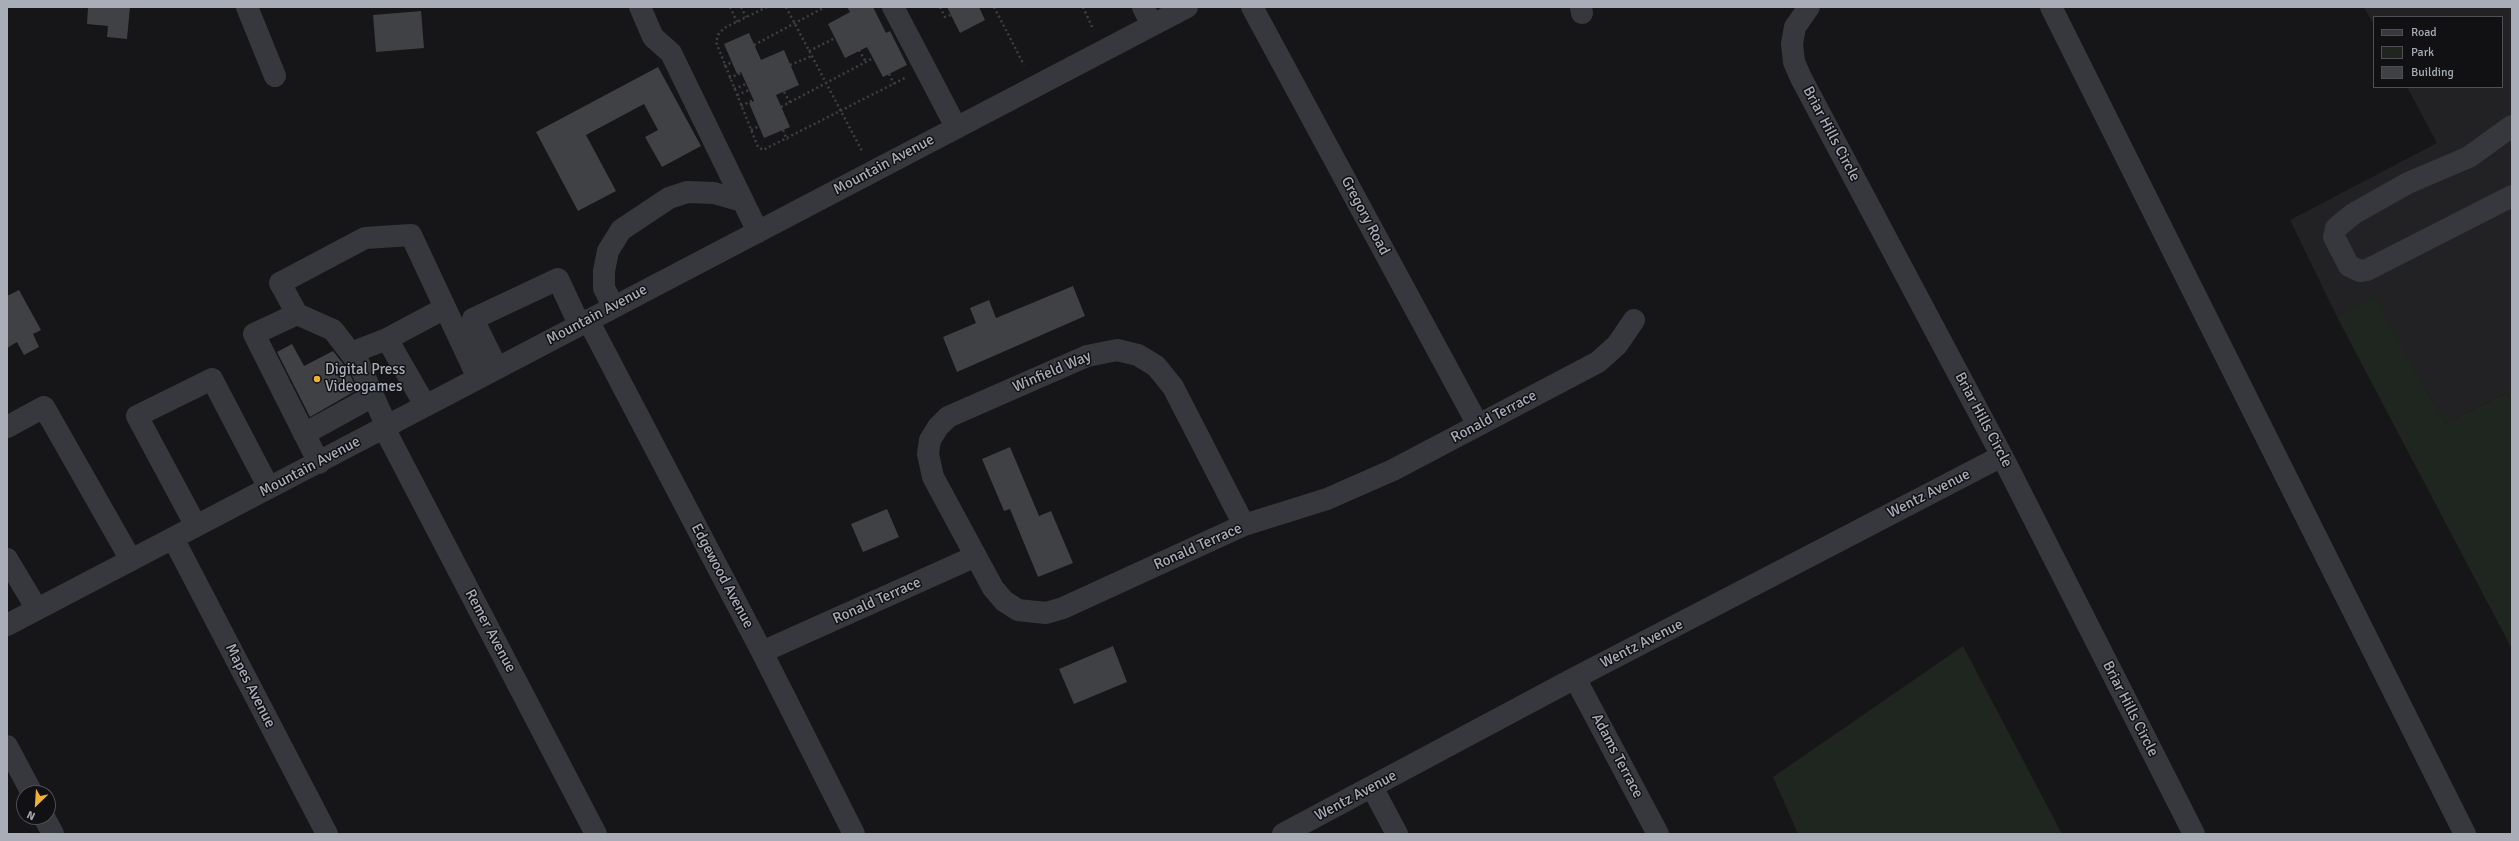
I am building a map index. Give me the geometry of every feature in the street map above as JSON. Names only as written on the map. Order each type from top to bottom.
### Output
[{"type":"street","points":[[247,7],[275,76]]},
{"type":"street","points":[[640,7],[653,37],[672,53],[758,232]]},
{"type":"street","points":[[893,7],[956,127]]},
{"type":"street","name":"Mountain Avenue","points":[[7,625],[386,428],[425,405],[956,127],[1148,16],[1187,7]]},
{"type":"street","name":"Gregory Road","points":[[1252,7],[1478,425]]},
{"type":"street","name":"Briar Hills Circle","points":[[1809,7],[1795,27],[1792,44],[1794,62],[2002,456],[2194,834]]},
{"type":"street","points":[[2051,7],[2465,834]]},
{"type":"street","points":[[2512,126],[2469,157],[2408,183],[2353,214],[2336,228],[2334,237],[2350,266],[2360,271],[2367,270],[2512,196]]},
{"type":"street","points":[[613,306],[604,288],[604,271],[608,251],[621,230],[669,198],[687,192],[714,193],[742,201]]},
{"type":"street","points":[[318,462],[254,334],[297,314],[280,283],[365,238],[411,235],[478,378]]},
{"type":"street","name":"Edgewood Avenue","points":[[497,368],[473,319],[558,279],[584,322],[762,652],[854,834]]},
{"type":"street","points":[[350,353],[387,339],[446,308]]},
{"type":"street","name":"Remer Avenue","points":[[297,314],[333,330],[359,364],[386,428],[596,834]]},
{"type":"street","name":"Ronald Terrace","points":[[762,652],[976,556],[993,588],[1004,601],[1018,610],[1046,613],[1063,608],[1244,525],[1327,499],[1393,470],[1598,362],[1617,345],[1634,320]]},
{"type":"street","points":[[387,339],[425,405]]},
{"type":"street","name":"Winfield Way","points":[[976,556],[930,468],[928,454],[930,440],[938,427],[948,417],[1096,353],[1117,350],[1138,355],[1156,366],[1165,376],[1244,525]]},
{"type":"street","points":[[196,526],[137,416],[212,379],[269,488]]},
{"type":"street","points":[[304,434],[373,396]]},
{"type":"street","points":[[7,428],[44,407],[131,560]]},
{"type":"street","name":"Wentz Avenue","points":[[1283,834],[1575,678],[2002,456]]},
{"type":"street","name":"Mapes Avenue","points":[[173,538],[327,834]]},
{"type":"street","points":[[7,559],[37,609]]},
{"type":"street","name":"Adams Terrace","points":[[1575,678],[1658,834]]},
{"type":"street","points":[[7,746],[28,785]]},
{"type":"street","points":[[1372,787],[1397,834]]},
{"type":"street","points":[[48,825],[53,834]]},
{"type":"path","points":[[730,7],[737,22]]},
{"type":"path","points":[[741,7],[746,17]]},
{"type":"path","points":[[767,7],[726,27],[719,33],[716,42],[724,66],[758,147],[763,150],[787,140],[925,68]]},
{"type":"path","points":[[786,7],[862,151]]},
{"type":"path","points":[[754,45],[825,7]]},
{"type":"path","points":[[940,7],[945,17],[951,15]]},
{"type":"path","points":[[994,7],[1024,65]]},
{"type":"path","points":[[1083,7],[1093,29]]},
{"type":"path","points":[[809,51],[835,38]]},
{"type":"path","points":[[859,50],[866,62]]},
{"type":"path","points":[[790,65],[812,56]]},
{"type":"path","points":[[781,107],[873,58]]},
{"type":"path","points":[[724,66],[732,62]]},
{"type":"path","points":[[729,78],[742,73]]},
{"type":"path","points":[[889,74],[894,84]]},
{"type":"path","points":[[734,89],[746,84]]},
{"type":"path","points":[[737,95],[749,90]]},
{"type":"path","points":[[784,92],[790,102]]},
{"type":"path","points":[[741,106],[753,100]]},
{"type":"path","points":[[751,130],[760,126]]},
{"type":"path","points":[[783,130],[787,140]]},
{"type":"shaded area","points":[[2364,7],[2512,7],[2512,401],[2506,393],[2445,423],[2374,297],[2337,317],[2290,220],[2437,143],[2408,88],[2503,88],[2503,16],[2373,16],[2373,23]]},
{"type":"green space","points":[[2374,296],[2445,423],[2506,393],[2512,401],[2512,649],[2337,317]]},
{"type":"green space","points":[[1963,646],[2062,834],[1798,834],[1773,777]]},
{"type":"building","points":[[88,7],[130,7],[127,39],[107,37],[108,26],[87,24]]},
{"type":"building","points":[[847,7],[873,7],[886,33],[890,31],[907,65],[883,77],[867,47],[845,58],[828,24],[850,12]]},
{"type":"building","points":[[947,7],[979,7],[985,20],[960,33]]},
{"type":"building","points":[[421,11],[424,48],[376,52],[373,15]]},
{"type":"building","points":[[749,33],[761,60],[784,50],[799,85],[776,95],[790,127],[764,138],[749,103],[754,101],[741,72],[737,74],[724,44]]},
{"type":"building","points":[[658,67],[701,146],[662,167],[645,137],[658,130],[644,104],[586,135],[616,191],[578,211],[536,132]]},
{"type":"building","points":[[1073,286],[1085,316],[957,372],[943,337],[976,323],[970,308],[989,300],[996,318]]},
{"type":"building","points":[[19,290],[41,330],[33,334],[39,347],[24,355],[17,342],[7,348],[7,296]]},
{"type":"building","name":"Digital Press Videogames","points":[[292,344],[304,366],[333,351],[348,370],[357,390],[310,417],[277,352]]},
{"type":"building","points":[[1010,447],[1039,516],[1051,511],[1073,563],[1038,577],[1010,509],[1004,511],[982,459]]},
{"type":"building","points":[[887,509],[899,537],[863,552],[851,524]]},
{"type":"building","points":[[1113,646],[1127,682],[1074,704],[1059,669]]},
{"type":"place","name":"Digital Press Videogames","points":[[317,379]]}]
